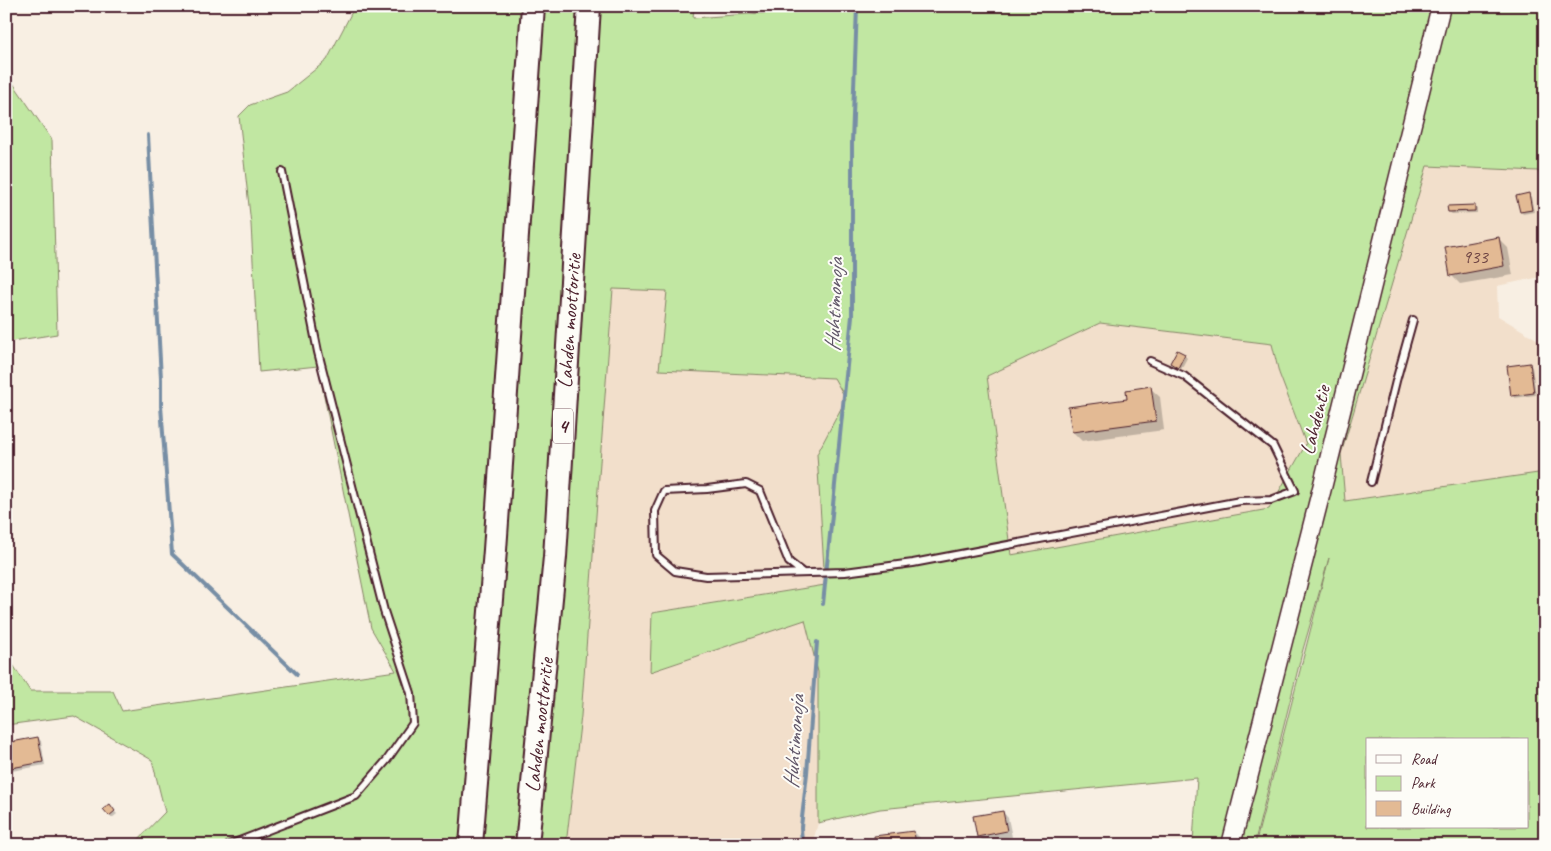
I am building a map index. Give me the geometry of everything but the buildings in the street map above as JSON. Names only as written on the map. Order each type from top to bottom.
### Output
[{"type":"highway","points":[[470,845],[496,530],[533,6]]},
{"type":"highway","name":"Lahden moottoritie","points":[[527,845],[555,557],[589,6]]},
{"type":"main road","name":"Lahdentie","points":[[1231,845],[1322,488],[1441,6]]},
{"type":"lane","points":[[229,845],[356,796],[387,760],[413,723],[411,693],[384,611],[318,352],[282,172]]},
{"type":"lane","points":[[1371,482],[1396,380],[1414,320]]},
{"type":"lane","points":[[803,573],[789,562],[760,491],[746,484],[664,492],[655,511],[656,555],[675,571],[706,576],[817,573],[835,572],[913,563],[1240,501],[1270,500],[1295,491],[1273,446],[1184,376],[1150,361]]},
{"type":"shaded area","points":[[1427,165],[1538,171],[1545,186],[1545,276],[1497,286],[1498,316],[1545,344],[1545,472],[1344,501],[1341,454]]},
{"type":"shaded area","points":[[613,288],[667,291],[660,370],[835,378],[846,399],[817,454],[825,585],[652,613],[651,672],[805,620],[818,672],[818,823],[812,845],[566,845],[581,716]]},
{"type":"shaded area","points":[[1100,323],[1272,344],[1279,373],[1306,444],[1269,509],[1011,555],[987,376]]},
{"type":"green space","points":[[355,6],[694,6],[693,18],[859,6],[1545,6],[1545,186],[1538,171],[1427,166],[1341,454],[1345,501],[1545,472],[1545,845],[1255,845],[1329,558],[1302,653],[1254,845],[1198,845],[1193,842],[1197,778],[880,809],[818,823],[818,672],[805,620],[650,672],[652,613],[825,585],[817,454],[846,399],[834,378],[659,370],[667,291],[613,289],[581,716],[566,845],[133,845],[165,812],[152,760],[74,716],[6,725],[6,654],[30,691],[113,691],[122,711],[396,671],[371,628],[318,366],[259,372],[251,224],[239,116],[250,105],[287,92],[327,60]],"holes":[[[1100,323],[1272,344],[1279,373],[1306,444],[1269,509],[1011,555],[987,376]]]},
{"type":"green space","points":[[6,73],[52,140],[57,334],[6,342]]},
{"type":"waterway","name":"Huhtimonoja","points":[[823,604],[852,316],[852,143],[857,6]]},
{"type":"waterway","points":[[148,135],[161,406],[172,554],[297,674]]},
{"type":"waterway","name":"Huhtimonoja","points":[[802,845],[801,827],[817,642]]}]
